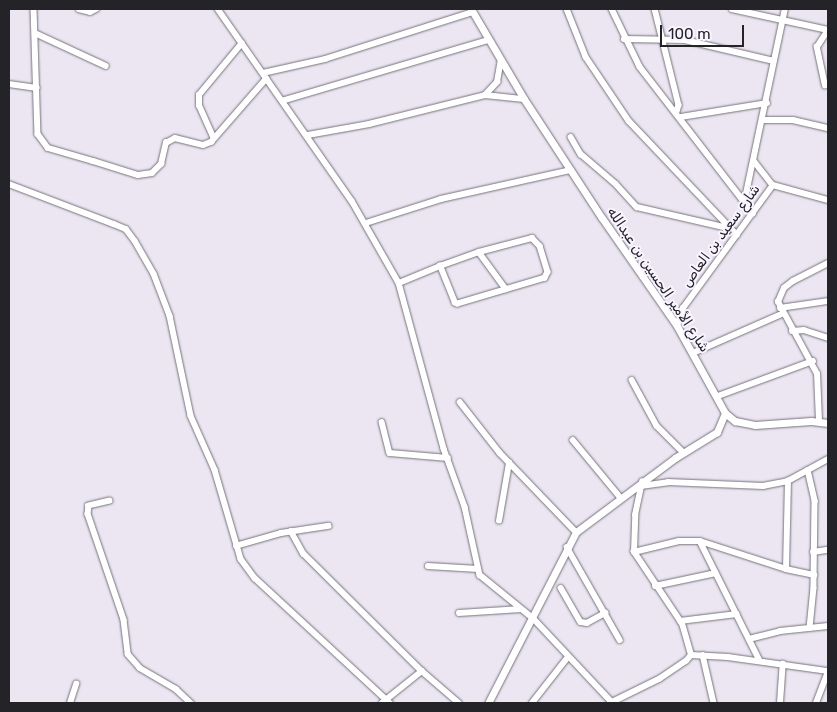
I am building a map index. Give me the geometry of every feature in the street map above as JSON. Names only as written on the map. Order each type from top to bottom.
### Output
[{"type":"street","points":[[34,9],[37,88],[36,125],[44,144],[128,172],[146,175],[152,173],[161,164],[169,140],[175,138],[206,145],[265,76],[325,59],[472,10]]},
{"type":"street","points":[[80,9],[90,12],[96,9]]},
{"type":"street","points":[[218,9],[308,135],[366,223],[398,283],[448,458],[465,507],[478,569],[490,585],[533,618],[611,703],[659,679],[686,662],[691,655]]},
{"type":"street","points":[[566,9],[586,57],[605,89],[629,121],[737,235]]},
{"type":"street","points":[[612,9],[624,39],[640,66],[753,213]]},
{"type":"street","points":[[656,9],[661,37],[679,105],[677,112]]},
{"type":"street","points":[[732,9],[783,18],[828,30],[816,47],[825,86]]},
{"type":"street","points":[[744,203],[767,103],[784,9]]},
{"type":"street","name":"شارع الأمير الحسين بن عبدالله","points":[[472,10],[524,99],[678,326],[726,413]]},
{"type":"street","points":[[35,33],[106,66]]},
{"type":"street","points":[[624,39],[661,37],[774,62]]},
{"type":"street","points":[[282,100],[488,40]]},
{"type":"street","points":[[213,138],[199,106],[199,95],[242,43]]},
{"type":"street","points":[[485,95],[497,82],[501,60]]},
{"type":"street","points":[[9,84],[37,88]]},
{"type":"street","points":[[308,135],[369,124],[485,95],[524,99]]},
{"type":"street","points":[[681,117],[767,103]]},
{"type":"street","points":[[763,120],[792,120],[828,128]]},
{"type":"street","points":[[572,137],[581,154],[616,184],[637,207],[729,228]]},
{"type":"street","points":[[754,161],[773,185]]},
{"type":"street","points":[[366,223],[441,199],[571,170]]},
{"type":"street","points":[[9,184],[114,224],[126,230],[136,241],[154,274],[170,316],[191,416],[215,470],[240,559],[255,578],[288,605],[386,702],[422,671]]},
{"type":"street","name":"شارع سعيد بن العاص","points":[[678,326],[683,308],[773,185],[828,200]]},
{"type":"street","points":[[398,283],[440,266],[479,252],[525,238],[537,240],[548,276],[462,304],[455,303],[440,266]]},
{"type":"street","points":[[479,252],[506,289]]},
{"type":"street","points":[[818,421],[819,388],[813,362],[781,311],[779,295],[784,288],[828,263]]},
{"type":"street","points":[[693,352],[781,311],[828,301]]},
{"type":"street","points":[[792,331],[804,330],[828,338]]},
{"type":"street","points":[[718,396],[813,362]]},
{"type":"street","points":[[632,380],[657,426],[684,453]]},
{"type":"street","points":[[460,402],[509,463],[576,532]]},
{"type":"street","points":[[488,703],[576,532],[684,453],[717,432],[726,413],[736,421],[755,424],[818,421],[828,423]]},
{"type":"street","points":[[382,422],[390,453],[448,458]]},
{"type":"street","points":[[573,440],[621,498]]},
{"type":"street","points":[[642,484],[700,482],[763,486],[788,481],[828,459]]},
{"type":"street","points":[[499,520],[509,463]]},
{"type":"street","points":[[808,470],[815,501],[814,575],[810,628]]},
{"type":"street","points":[[786,570],[788,481]]},
{"type":"street","points":[[642,484],[635,516],[634,552],[680,621],[691,655]]},
{"type":"street","points":[[110,501],[89,506],[88,514],[124,620],[128,654],[140,668],[176,688],[191,703]]},
{"type":"street","points":[[236,546],[291,531],[328,526]]},
{"type":"street","points":[[291,531],[304,554],[422,671],[459,703]]},
{"type":"street","points":[[634,552],[679,541],[700,541],[786,570],[814,575]]},
{"type":"street","points":[[700,541],[760,661]]},
{"type":"street","points":[[567,548],[620,640]]},
{"type":"street","points":[[813,552],[828,550]]},
{"type":"street","points":[[428,566],[478,569]]},
{"type":"street","points":[[655,586],[716,574]]},
{"type":"street","points":[[561,588],[581,622],[587,623],[605,613]]},
{"type":"street","points":[[459,613],[520,609]]},
{"type":"street","points":[[680,621],[737,614]]},
{"type":"street","points":[[750,639],[780,631],[828,626]]},
{"type":"street","points":[[691,655],[760,661],[828,672],[816,703]]},
{"type":"street","points":[[703,655],[714,703]]},
{"type":"street","points":[[532,703],[568,657]]},
{"type":"street","points":[[780,703],[783,664]]},
{"type":"street","points":[[70,703],[76,684]]}]
